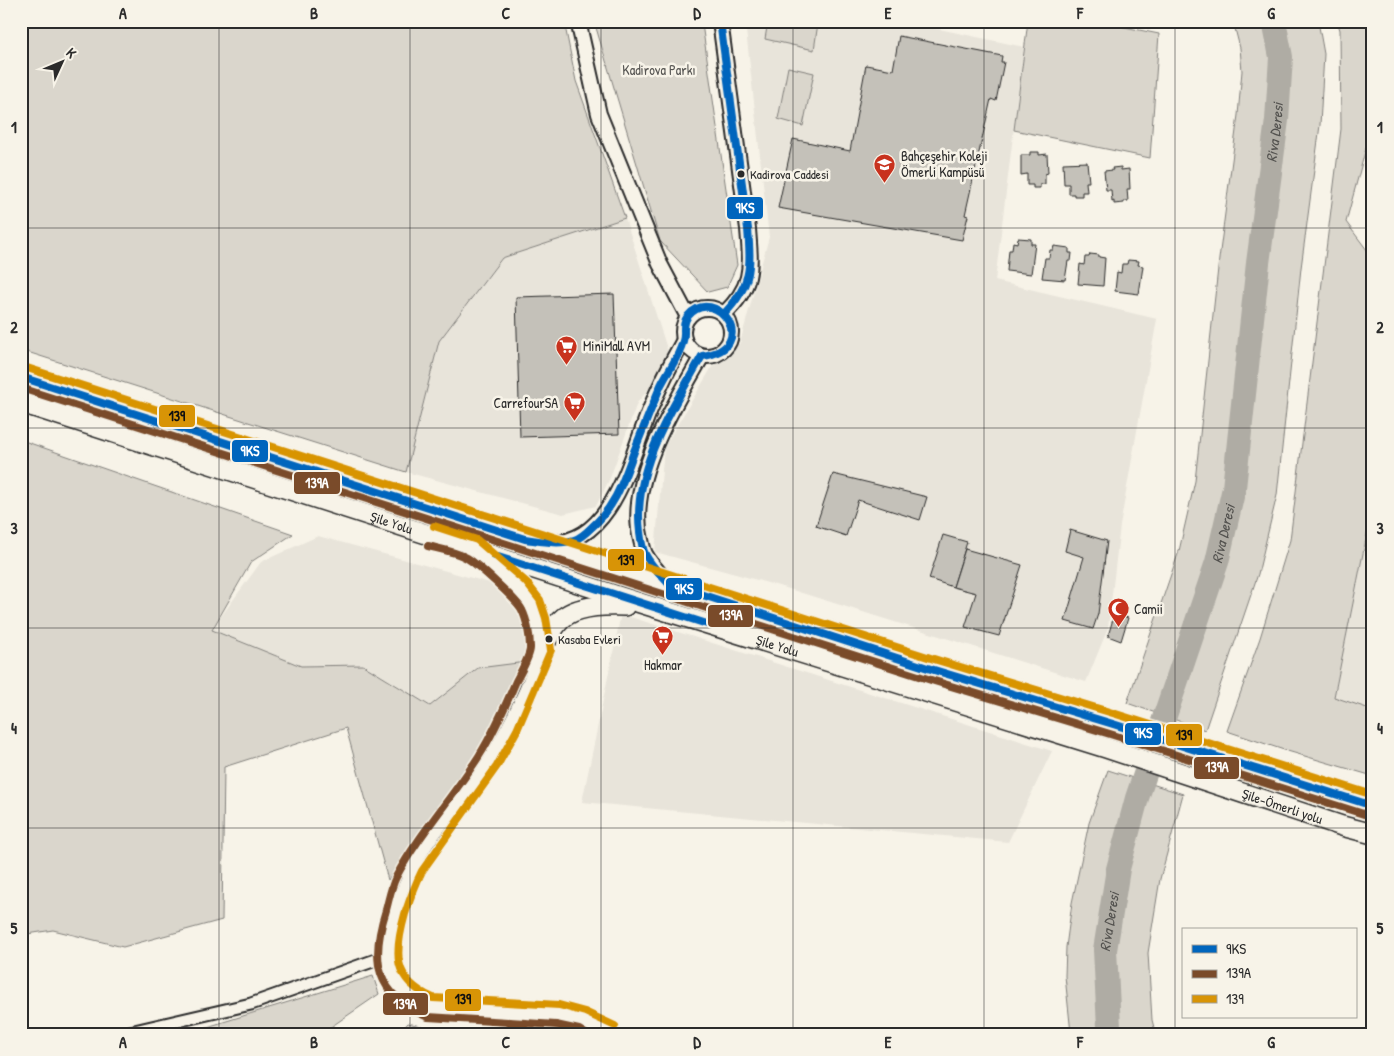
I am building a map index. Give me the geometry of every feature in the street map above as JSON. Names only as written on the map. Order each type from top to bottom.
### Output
[{"type":"highway","name":"Şile Yolu","points":[[21,377],[934,670],[1373,806]]},
{"type":"highway","name":"Şile Yolu","points":[[21,401],[43,410],[650,607],[1106,748]]},
{"type":"highway","points":[[472,549],[518,589],[531,604],[542,650]]},
{"type":"highway","points":[[542,650],[559,621],[570,613],[601,605],[650,607]]},
{"type":"highway","name":"Şile-Ömerli yolu","points":[[1106,748],[1208,780],[1373,836]]},
{"type":"street","points":[[578,21],[600,114],[660,264],[688,317]]},
{"type":"street","points":[[720,21],[748,229],[750,262],[746,285],[735,303],[724,314]]},
{"type":"street","points":[[709,307],[724,314],[731,328],[731,336],[724,350],[710,356],[694,353],[684,340],[682,332],[688,317],[694,311],[709,307]]},
{"type":"street","points":[[525,539],[558,543],[575,539],[596,524],[611,507],[650,410],[684,340]]},
{"type":"street","points":[[669,584],[645,554],[638,527],[638,507],[646,468],[672,408],[702,356]]},
{"type":"street","points":[[542,650],[508,726],[488,761],[425,849],[404,884],[390,930],[387,956],[394,979],[404,992],[415,1001],[430,1008],[558,1015],[582,1021],[611,1035]]},
{"type":"street","points":[[117,1035],[250,1004],[387,956]]},
{"type":"shaded area","points":[[745,21],[901,21],[1024,47],[995,281],[1157,319],[1120,526],[1108,628],[1086,682],[786,588],[655,552],[664,447],[712,367],[740,343],[769,237]]},
{"type":"shaded area","points":[[625,218],[669,355],[668,366],[637,403],[610,478],[596,506],[563,514],[406,472],[439,341],[502,258]]},
{"type":"shaded area","points":[[1373,504],[1373,710],[1334,697]]},
{"type":"shaded area","points":[[318,536],[501,586],[532,626],[526,662],[478,668],[430,706],[363,665],[301,666],[211,630],[261,562]]},
{"type":"shaded area","points":[[621,614],[1052,751],[1008,842],[582,802]]},
{"type":"green space","points":[[21,21],[564,21],[576,81],[625,218],[502,258],[439,341],[406,472],[21,350]]},
{"type":"green space","name":"Kadirova Parkı","points":[[594,21],[699,21],[702,24],[737,265],[727,287],[708,292],[660,241]]},
{"type":"green space","points":[[768,21],[810,21],[818,23],[814,50],[765,39]]},
{"type":"green space","points":[[1028,21],[1095,21],[1159,34],[1150,158],[1014,130]]},
{"type":"green space","name":"Riva Deresi","points":[[1233,21],[1318,21],[1324,54],[1320,125],[1301,268],[1277,495],[1258,574],[1205,730],[1127,703],[1179,551],[1195,481],[1242,71],[1240,48]]},
{"type":"green space","points":[[1337,21],[1373,21],[1373,122],[1346,222],[1373,258],[1373,504],[1334,697],[1373,710],[1373,776],[1227,731],[1260,638],[1290,540],[1341,129],[1340,30]]},
{"type":"green space","points":[[788,67],[814,73],[803,126],[778,119]]},
{"type":"green space","points":[[21,440],[293,534],[251,562],[212,630],[301,666],[363,665],[430,706],[478,668],[526,662],[486,746],[388,880],[346,728],[224,767],[222,920],[123,947],[53,930],[21,935]]},
{"type":"green space","points":[[1108,770],[1183,794],[1160,879],[1148,953],[1152,1020],[1156,1035],[1071,1035],[1065,976],[1066,947],[1072,903],[1089,823]]},
{"type":"green space","points":[[373,976],[379,994],[319,1035],[181,1035]]},
{"type":"green space","points":[[408,1023],[436,1030],[567,1035],[397,1035]]},
{"type":"building","points":[[899,36],[1002,56],[1001,62],[1004,62],[996,101],[991,99],[965,215],[968,216],[962,240],[778,208],[793,139],[850,151],[866,65],[893,70]]},
{"type":"building","points":[[1030,152],[1039,152],[1039,155],[1047,154],[1048,173],[1045,174],[1045,184],[1040,184],[1040,188],[1033,188],[1033,185],[1027,185],[1027,174],[1021,175],[1021,155],[1030,155]]},
{"type":"building","points":[[1087,162],[1089,182],[1086,182],[1087,192],[1082,192],[1082,196],[1069,194],[1069,184],[1064,184],[1063,163]]},
{"type":"building","points":[[1121,167],[1121,170],[1129,169],[1130,189],[1127,189],[1128,201],[1114,204],[1111,190],[1106,190],[1104,171]]},
{"type":"building","points":[[1018,238],[1031,239],[1031,244],[1035,244],[1031,274],[1007,271],[1009,250],[1012,250],[1013,242],[1017,243]]},
{"type":"building","points":[[1054,246],[1069,248],[1069,253],[1072,253],[1071,261],[1068,261],[1065,280],[1042,278],[1045,258],[1049,258],[1050,250],[1053,250]]},
{"type":"building","points":[[1090,254],[1105,258],[1103,286],[1078,284],[1080,264],[1084,265],[1085,257],[1089,257]]},
{"type":"building","points":[[1128,260],[1139,261],[1138,265],[1143,266],[1139,294],[1115,291],[1117,272],[1121,273],[1122,264],[1127,264]]},
{"type":"building","name":"MiniMall AVM","points":[[614,294],[619,434],[520,437],[516,297]]},
{"type":"building","points":[[833,474],[927,497],[920,520],[858,500],[846,536],[816,526]]},
{"type":"building","points":[[1070,530],[1107,541],[1098,614],[1093,629],[1065,621],[1084,557],[1065,551]]},
{"type":"building","points":[[943,535],[967,542],[953,587],[929,579]]},
{"type":"building","points":[[965,549],[1022,565],[999,636],[965,627],[976,593],[953,587]]},
{"type":"building","name":"Camii","points":[[1118,614],[1128,618],[1121,641],[1108,636],[1113,619],[1116,619]]},
{"type":"waterway","name":"Riva Deresi","points":[[1111,1035],[1105,950],[1118,869],[1137,798],[1217,562],[1234,488],[1258,263],[1277,120],[1281,57],[1274,21]]},
{"type":"transit line","name":"9KS","points":[[720,21],[748,229],[749,255],[748,275],[745,285],[724,314]]},
{"type":"transit line","name":"9KS","points":[[21,377],[525,539],[562,542],[574,540],[584,535],[608,510],[623,481],[661,385],[681,347],[686,319],[699,308],[710,307],[720,312],[728,321],[731,331],[729,342],[720,351],[702,356],[667,418],[648,463],[642,485],[639,509],[642,547],[650,562],[669,584],[934,670],[1373,806]]},
{"type":"transit line","name":"139","points":[[24,367],[937,660],[1373,795]]},
{"type":"transit line","name":"139A","points":[[21,388],[931,680],[1370,816]]},
{"type":"transit line","name":"139","points":[[434,526],[477,540],[526,582],[540,600],[546,618],[551,650],[517,730],[497,766],[419,876],[401,928],[398,953],[403,974],[410,983],[433,998],[559,1005],[585,1012],[615,1026]]},
{"type":"transit line","name":"139A","points":[[428,546],[453,552],[467,558],[519,605],[529,633],[530,650],[499,719],[484,747],[415,846],[396,877],[391,889],[378,945],[378,960],[381,974],[387,987],[397,998],[410,1008],[428,1017],[556,1025],[579,1030],[587,1035]]},
{"type":"transit line","name":"9KS","points":[[495,556],[707,624]]},
{"type":"place","name":"Kadirova Caddesi","points":[[741,174]]},
{"type":"place","name":"Bahçeşehir Koleji Ömerli Kampüsü","points":[[885,183]]},
{"type":"place","name":"MiniMall AVM","points":[[567,365]]},
{"type":"place","name":"CarrefourSA","points":[[574,422]]},
{"type":"place","name":"Camii","points":[[1118,628]]},
{"type":"place","name":"Kasaba Evleri","points":[[549,639]]},
{"type":"place","name":"Hakmar","points":[[663,656]]}]
